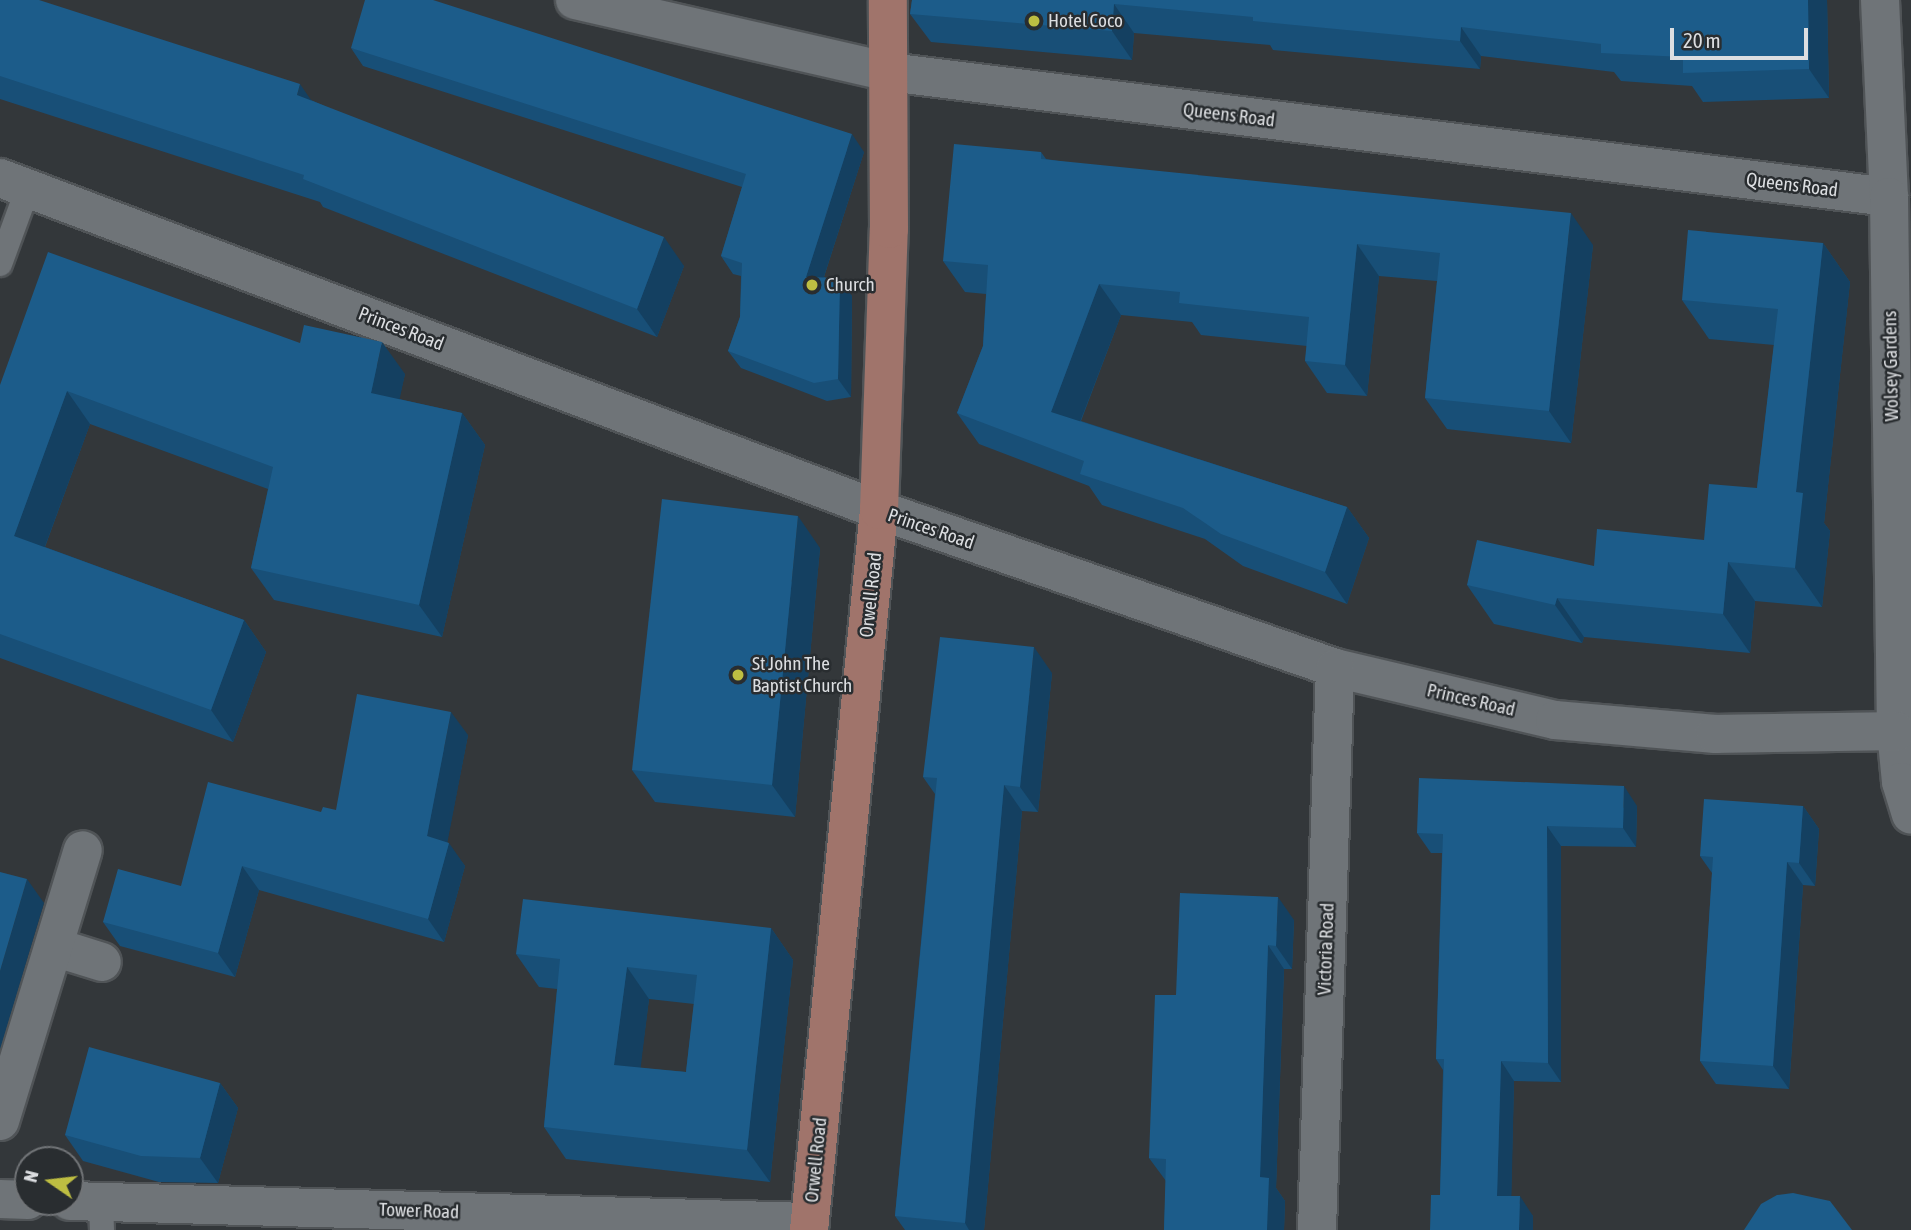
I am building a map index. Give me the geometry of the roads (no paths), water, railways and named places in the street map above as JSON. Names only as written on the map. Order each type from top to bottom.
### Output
[{"type":"main road","name":"Orwell Road","points":[[809,1226],[879,510],[889,72],[888,0]]},
{"type":"street","name":"Queens Road","points":[[575,0],[889,72],[1889,197]]},
{"type":"street","name":"Wolsey Gardens","points":[[1880,0],[1889,197],[1896,731],[1901,782],[1911,815]]},
{"type":"street","name":"Princes Road","points":[[14,183],[879,510],[1335,668],[1555,720],[1716,734],[1896,731]]},
{"type":"street","name":"Victoria Road","points":[[1317,1230],[1335,668]]},
{"type":"street","points":[[0,1121],[83,850]]},
{"type":"street","points":[[54,947],[102,961]]},
{"type":"street","name":"Tower Road","points":[[91,1211],[809,1226]]},
{"type":"lane","points":[[0,264],[14,183]]},
{"type":"place","name":"Hotel Coco","points":[[1034,21]]},
{"type":"place","name":"Church","points":[[812,285]]},
{"type":"place","name":"St John The Baptist Church","points":[[738,675]]}]
